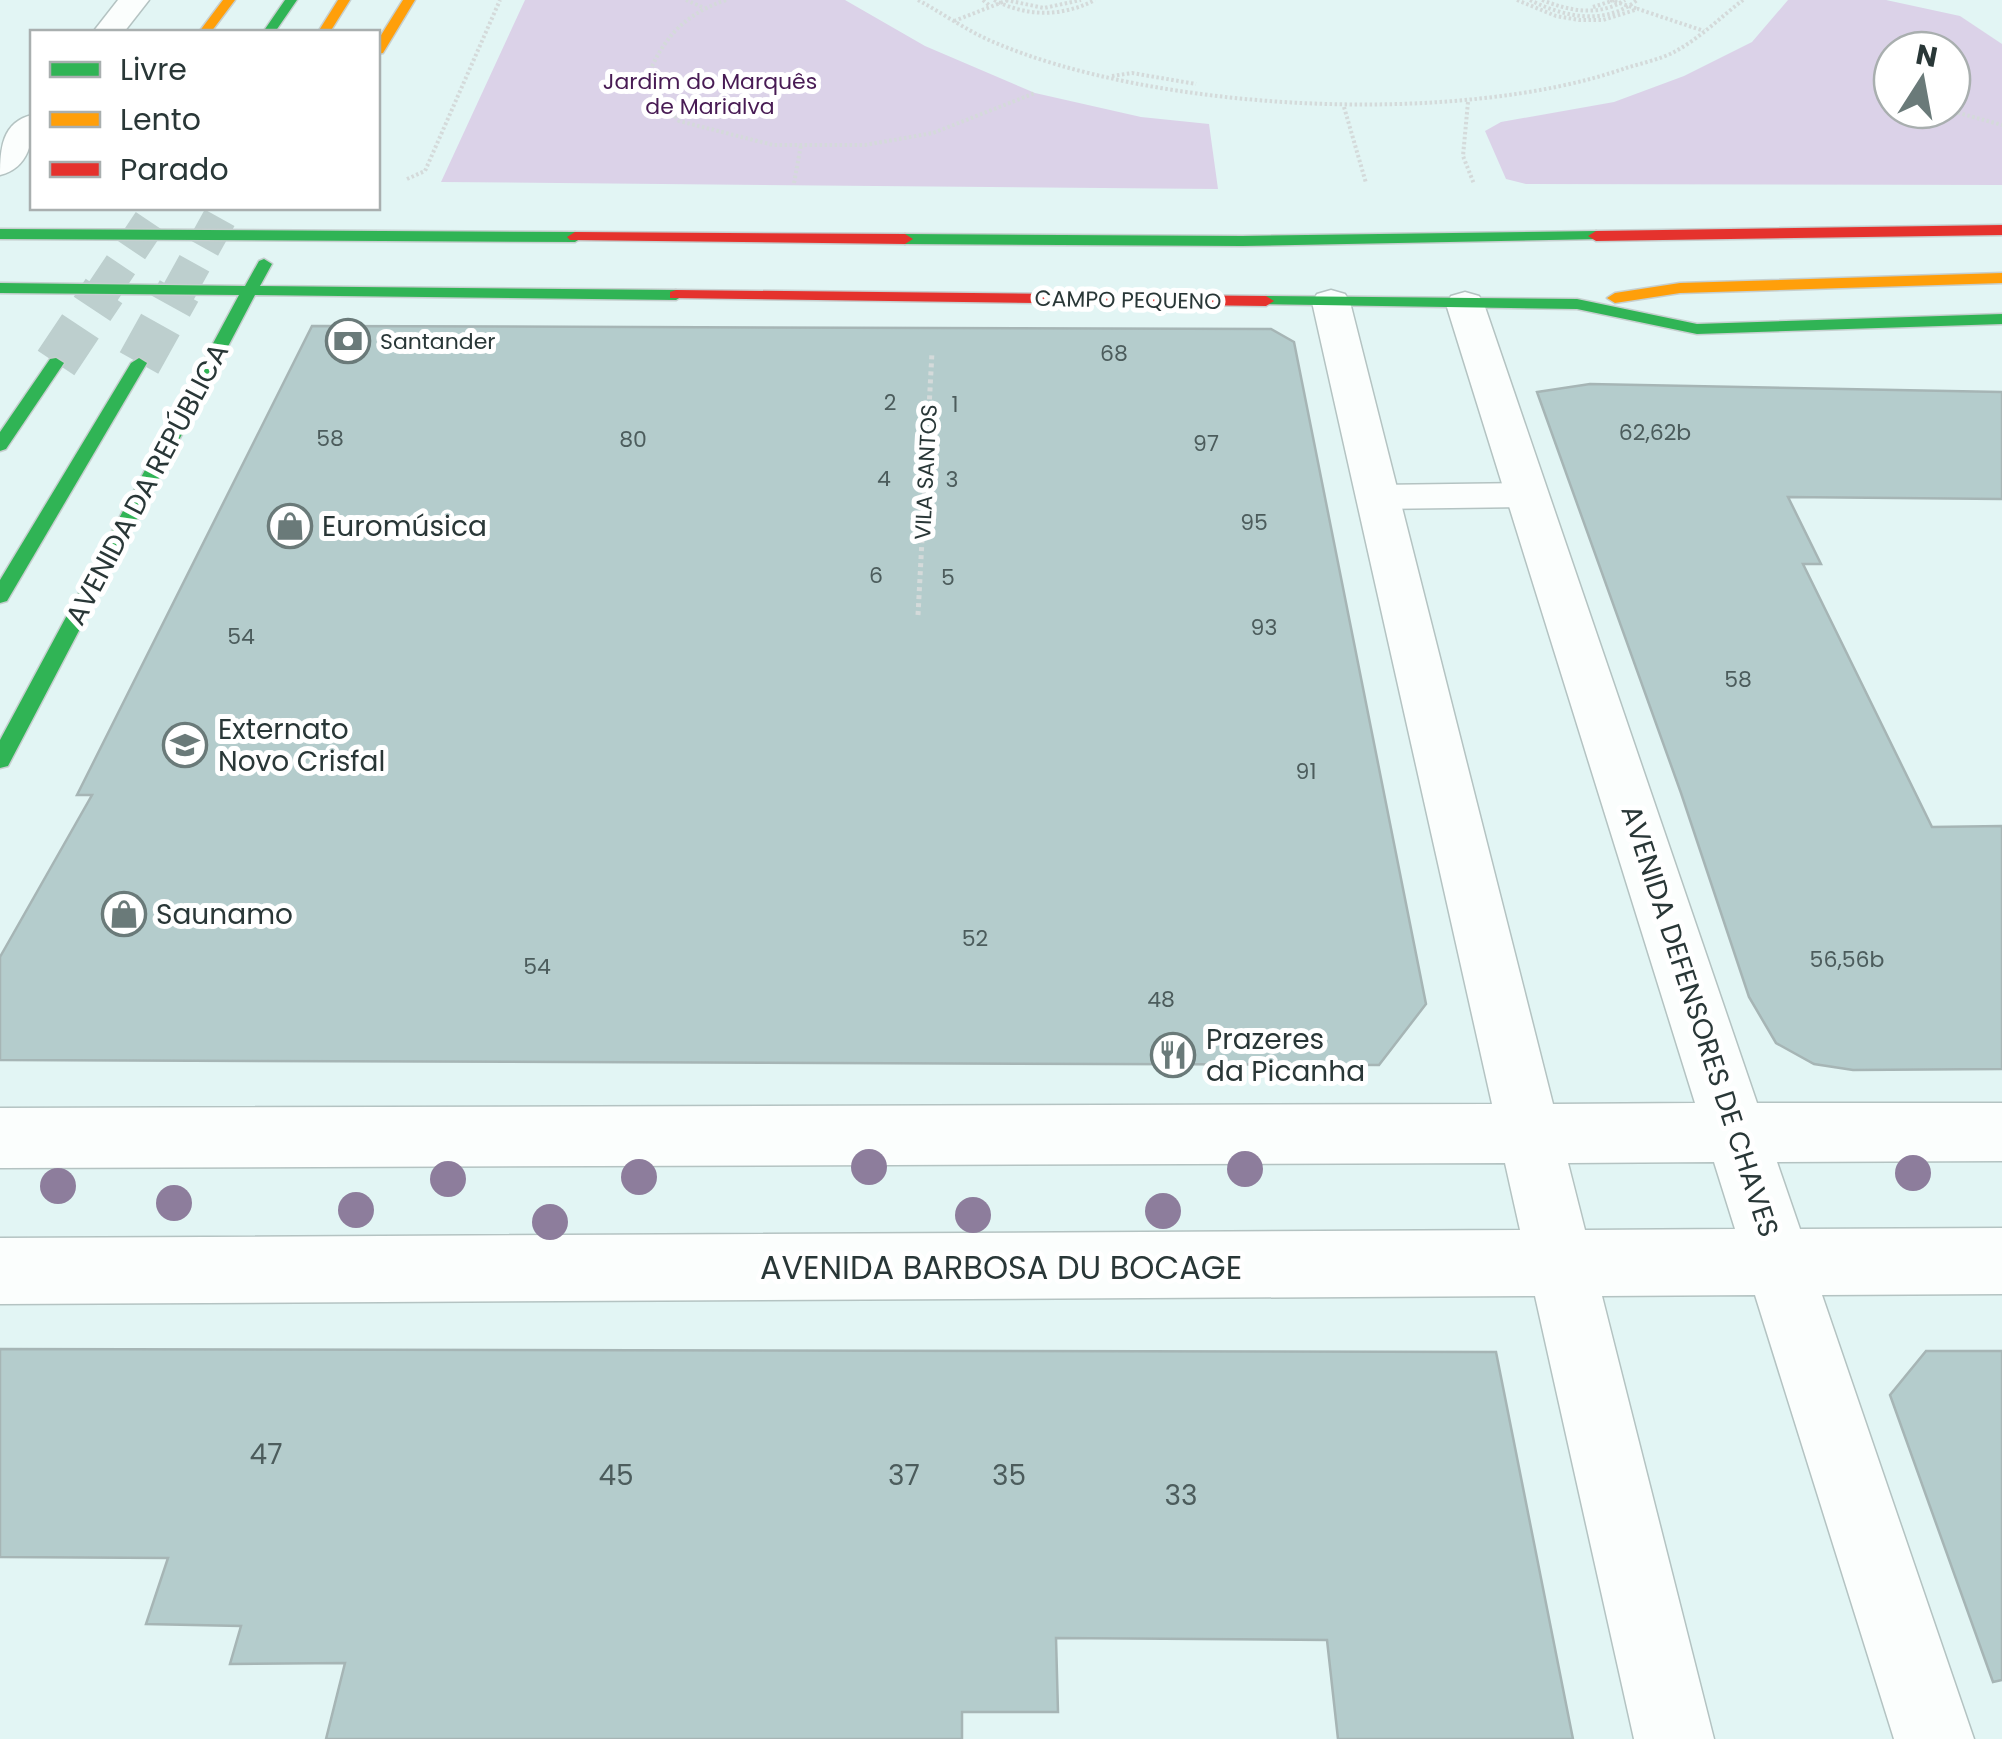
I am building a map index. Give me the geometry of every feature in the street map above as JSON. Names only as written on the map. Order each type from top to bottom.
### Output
[{"type":"main road","points":[[206,30],[229,0]]},
{"type":"main road","points":[[270,30],[291,0]]},
{"type":"main road","points":[[325,30],[344,0]]},
{"type":"main road","points":[[380,47],[409,0]]},
{"type":"main road","points":[[3,291],[74,210]]},
{"type":"main road","name":"AVENIDA DA REPÚBLICA","points":[[0,760],[293,210]]},
{"type":"main road","name":"CAMPO PEQUENO","points":[[3,291],[1453,267],[2002,230]]},
{"type":"main road","name":"CAMPO PEQUENO","points":[[0,234],[278,236],[1322,267],[1453,267],[1578,304],[1697,329],[2002,320]]},
{"type":"main road","points":[[1578,304],[1680,288],[2002,278]]},
{"type":"main road","points":[[0,445],[56,363]]},
{"type":"main road","points":[[0,596],[140,363]]},
{"type":"street","points":[[110,30],[134,0]]},
{"type":"street","points":[[0,165],[30,128]]},
{"type":"street","points":[[1322,267],[1674,1739]]},
{"type":"street","name":"AVENIDA DEFENSORES DE CHAVES","points":[[1453,267],[1934,1739]]},
{"type":"street","points":[[0,1138],[2002,1132]]},
{"type":"street","name":"AVENIDA BARBOSA DU BOCAGE","points":[[0,1271],[2002,1261]]},
{"type":"lane","points":[[1377,497],[1528,495]]},
{"type":"path","points":[[397,184],[424,171],[500,0]]},
{"type":"path","points":[[686,0],[702,8]]},
{"type":"path","points":[[726,0],[702,8],[662,39],[644,82],[680,122],[773,145],[864,145],[933,133],[1035,93]]},
{"type":"path","points":[[918,0],[1006,46],[1106,77],[1222,98],[1344,107],[1468,102],[1578,84],[1668,55],[1730,17],[1743,0]]},
{"type":"path","points":[[983,0],[990,6]]},
{"type":"path","points":[[994,0],[1016,10],[1052,13],[1070,11],[1095,0]]},
{"type":"path","points":[[954,20],[1007,0],[1044,8],[1081,0]]},
{"type":"path","points":[[1018,0],[1054,5],[1072,0]]},
{"type":"path","points":[[1517,0],[1534,9],[1579,20],[1613,18],[1638,9]]},
{"type":"path","points":[[1530,0],[1547,8],[1584,15],[1619,12],[1637,0]]},
{"type":"path","points":[[1542,0],[1588,11],[1615,7],[1624,0]]},
{"type":"path","points":[[1552,0],[1581,7],[1612,0],[1705,32]]},
{"type":"path","points":[[1106,77],[1132,73],[1196,84]]},
{"type":"path","points":[[1468,102],[1464,156],[1476,191]]},
{"type":"path","points":[[1972,117],[2002,125]]},
{"type":"path","points":[[794,188],[801,145]]},
{"type":"path","name":"VILA SANTOS","points":[[918,615],[932,347]]},
{"type":"green space","name":"Jardim do Marquês de Marialva","points":[[525,0],[845,0],[925,46],[1035,93],[1141,117],[1209,124],[1218,189],[441,182]]},
{"type":"green space","points":[[1788,0],[1886,0],[1960,16],[2002,44],[2002,185],[1526,184],[1506,179],[1485,131],[1501,122],[1614,102],[1684,76],[1752,42]]},
{"type":"building","points":[[312,326],[1271,329],[1294,342],[1426,1004],[1379,1065],[0,1060],[0,957],[92,795],[77,795]]},
{"type":"building","points":[[1590,384],[2002,392],[2002,499],[1788,497],[1821,564],[1803,564],[1932,827],[2002,826],[2002,1069],[1853,1070],[1814,1064],[1776,1043],[1749,997],[1681,793],[1537,392]]},
{"type":"building","points":[[0,1349],[1496,1352],[1573,1739],[1338,1739],[1327,1640],[1056,1638],[1058,1712],[962,1712],[962,1739],[326,1739],[345,1663],[230,1664],[241,1626],[146,1624],[168,1558],[0,1557]]},
{"type":"building","points":[[1926,1351],[2002,1351],[2002,1680],[1993,1682],[1890,1395]]},
{"type":"tunnel","points":[[102,293],[158,210]]},
{"type":"tunnel","points":[[178,293],[224,210]]},
{"type":"tunnel","points":[[56,363],[104,291]]},
{"type":"tunnel","points":[[139,363],[179,291]]},
{"type":"traffic: fast","points":[[270,30],[291,0]]},
{"type":"traffic: fast","points":[[0,234],[575,237]]},
{"type":"traffic: fast","points":[[905,239],[1242,241],[1596,236]]},
{"type":"traffic: fast","points":[[0,760],[264,264]]},
{"type":"traffic: fast","points":[[0,288],[676,295]]},
{"type":"traffic: fast","points":[[1266,301],[1577,304],[1697,329],[2002,319]]},
{"type":"traffic: fast","points":[[0,445],[56,363]]},
{"type":"traffic: fast","points":[[0,596],[139,363]]},
{"type":"traffic: slow","points":[[206,30],[229,0]]},
{"type":"traffic: slow","points":[[325,30],[344,0]]},
{"type":"traffic: slow","points":[[380,47],[409,0]]},
{"type":"traffic: slow","points":[[1615,298],[1680,288],[2002,278]]},
{"type":"traffic: jam","points":[[1596,236],[2002,230]]},
{"type":"traffic: jam","points":[[575,237],[905,239]]},
{"type":"traffic: jam","points":[[676,295],[1266,301]]},
{"type":"place","name":"Santander","points":[[348,341]]},
{"type":"place","name":"Euromúsica","points":[[290,526]]},
{"type":"place","name":"Externato Novo Crisfal","points":[[185,745]]},
{"type":"place","name":"Saunamo","points":[[124,914]]},
{"type":"place","name":"Prazeres da Picanha","points":[[1173,1055]]}]
